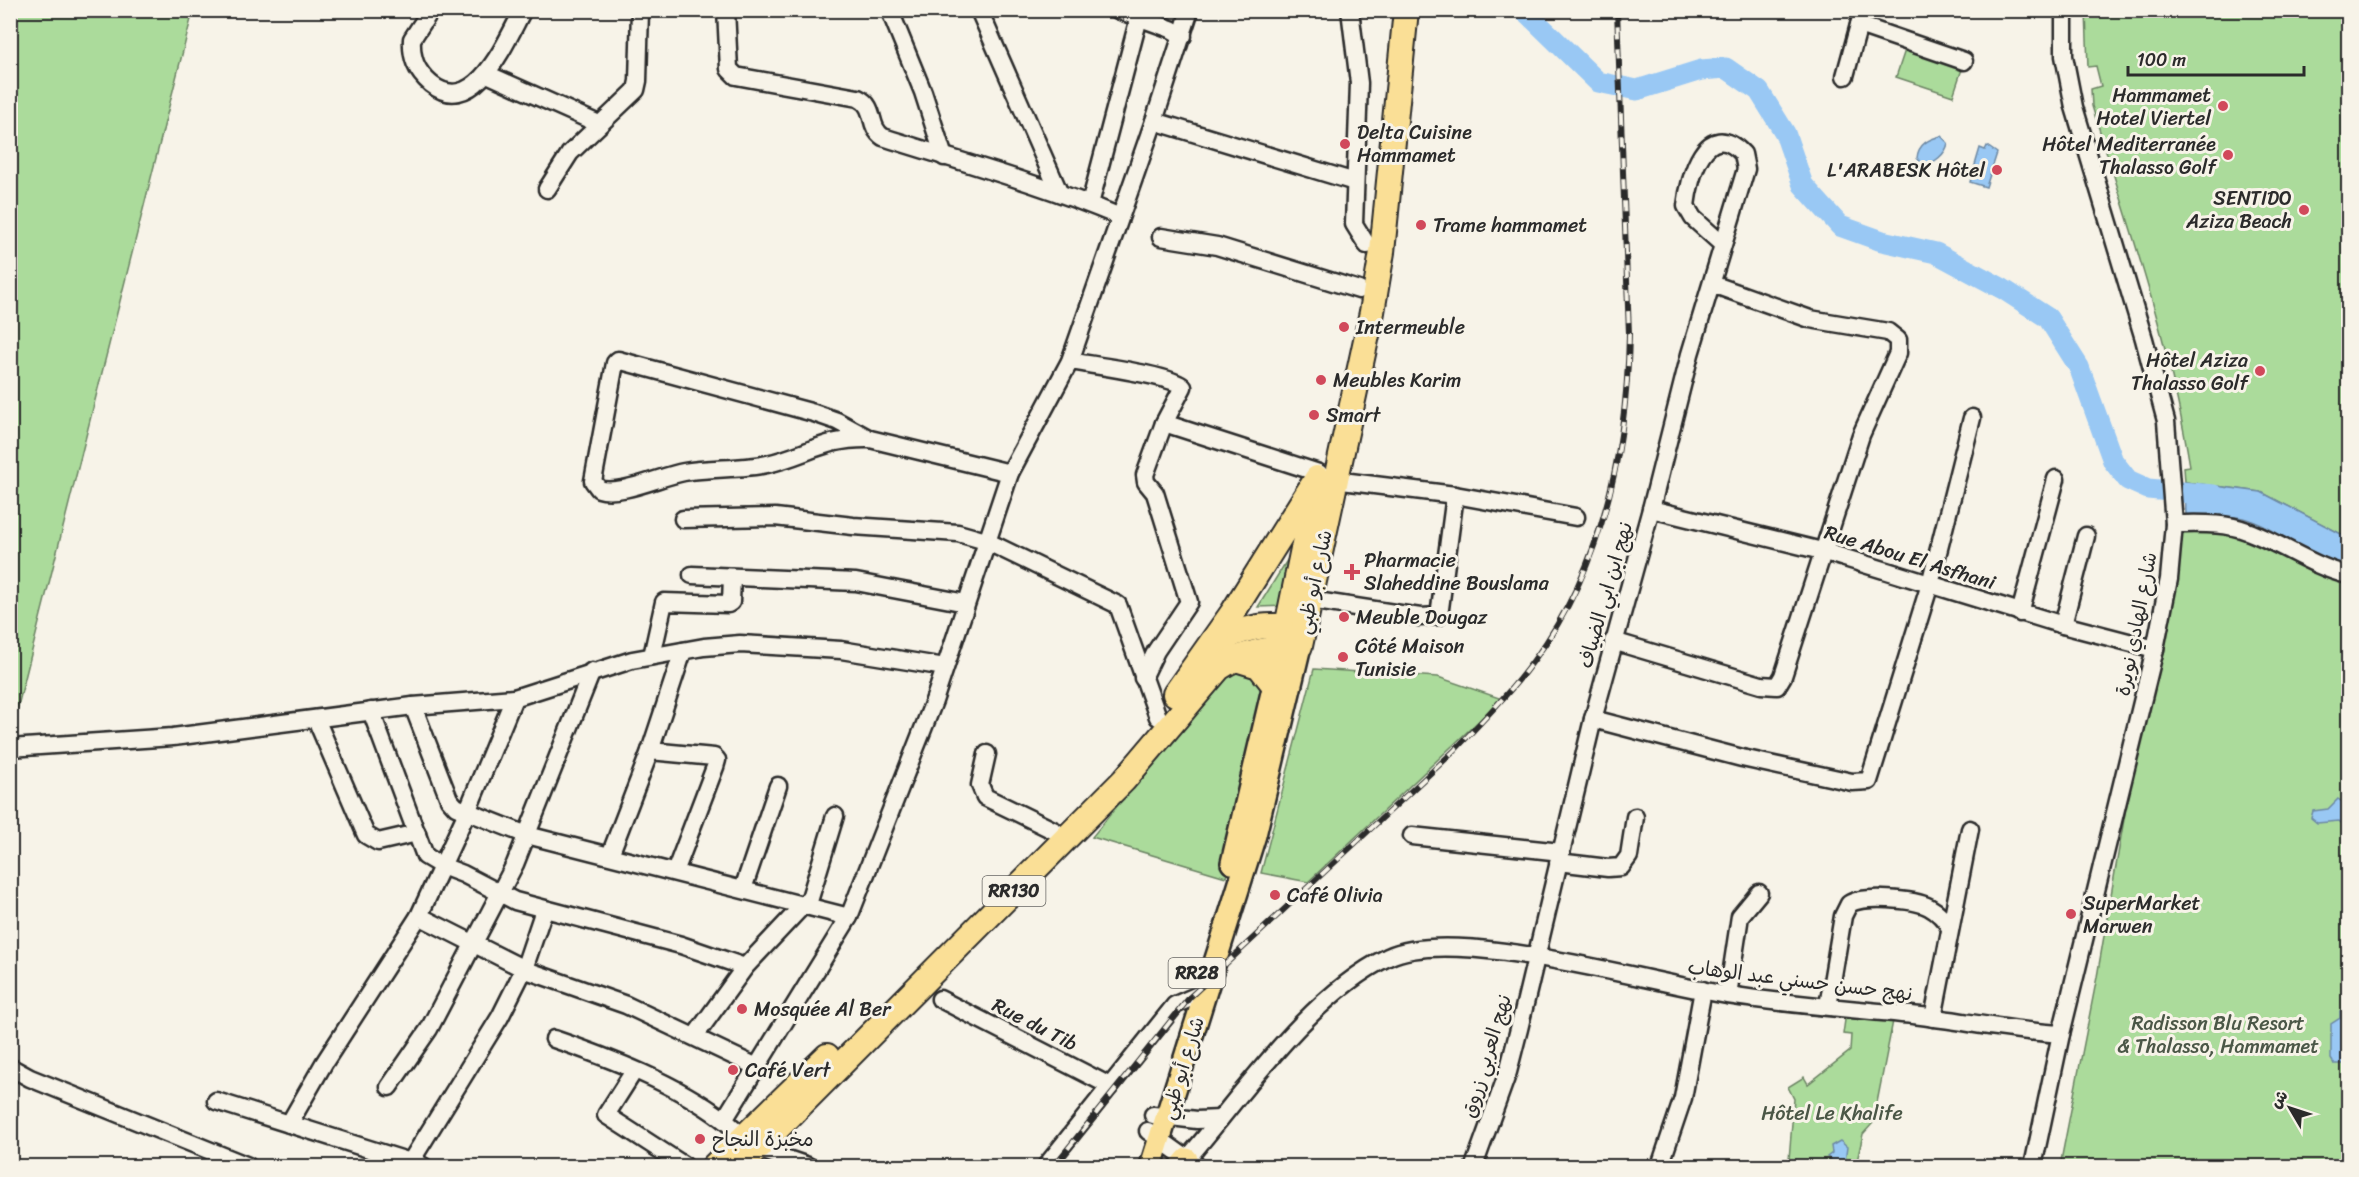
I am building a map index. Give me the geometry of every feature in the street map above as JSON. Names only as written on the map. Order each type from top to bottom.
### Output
[{"type":"highway","name":"شارع أبو ظبي","points":[[1294,636],[1323,477],[1358,306],[1367,245],[1391,10]]},
{"type":"highway","name":"شارع أبو ظبي","points":[[1294,636],[1311,600],[1323,477],[1372,312],[1382,252],[1406,10]]},
{"type":"highway","points":[[1205,654],[1323,477]]},
{"type":"highway","name":"RR130","points":[[740,1167],[751,1143],[1055,831],[1158,717],[1205,654],[1234,632],[1247,628],[1294,636]]},
{"type":"highway","name":"RR130","points":[[714,1167],[751,1143],[1124,780],[1206,680],[1233,658],[1294,636]]},
{"type":"highway","points":[[1233,658],[1259,666],[1274,685]]},
{"type":"main road","name":"شارع أبو ظبي","points":[[1198,994],[1231,868],[1274,685],[1294,636]]},
{"type":"main road","name":"شارع أبو ظبي","points":[[1137,1167],[1157,1126],[1198,994],[1255,835],[1294,636]]},
{"type":"main road","name":"شارع أبو ظبي","points":[[1151,1167],[1157,1126]]},
{"type":"street","points":[[431,10],[411,39],[414,64],[423,77],[435,87],[449,92],[461,92],[487,74],[523,10]]},
{"type":"street","points":[[547,189],[570,153],[636,90],[640,10]]},
{"type":"street","points":[[726,10],[729,69],[736,76],[858,98],[871,108],[875,130],[883,138],[1059,192],[1118,216]]},
{"type":"street","points":[[979,10],[1059,192]]},
{"type":"street","points":[[1118,10],[1140,15],[1183,36]]},
{"type":"street","points":[[724,1120],[755,1066],[849,917],[900,794],[1010,473],[1070,361],[1118,216],[1154,121],[1190,10]]},
{"type":"street","points":[[1350,10],[1359,83],[1354,224],[1367,245]]},
{"type":"street","name":"شارع الهادي نويرة","points":[[2033,1167],[2061,1034],[2155,649],[2169,579],[2174,520],[2166,421],[2144,339],[2074,107],[2064,56],[2064,10]]},
{"type":"street","points":[[886,11],[923,92],[944,157]]},
{"type":"street","points":[[1090,204],[1140,15]]},
{"type":"street","points":[[1845,76],[1861,18],[1964,61]]},
{"type":"street","points":[[487,74],[599,124]]},
{"type":"street","points":[[1154,121],[1354,182]]},
{"type":"street","name":"نهج ابن ابي الضياف","points":[[1535,957],[1613,641],[1651,509],[1690,354],[1712,284],[1723,245],[1746,161],[1738,149],[1721,142],[1708,146],[1702,152],[1686,207],[1693,218],[1723,245]]},
{"type":"street","points":[[1161,237],[1217,246],[1359,290]]},
{"type":"street","points":[[1613,641],[1761,685],[1777,686],[1783,676],[1861,435],[1894,366],[1898,340],[1888,332],[1810,319],[1712,284]]},
{"type":"street","points":[[870,440],[837,421],[814,413],[618,360],[615,363],[593,481],[599,489],[615,491],[684,472],[776,462],[832,441],[870,440],[1010,473]]},
{"type":"street","points":[[1070,361],[1179,384],[1183,388],[1164,423],[1145,475],[1146,482],[1155,493],[1188,602],[1156,651],[1143,678]]},
{"type":"street","points":[[1593,719],[1742,758],[1852,782],[1865,782],[1873,775],[1930,584],[1972,418]]},
{"type":"street","points":[[1164,423],[1323,477],[1455,495],[1576,517]]},
{"type":"street","points":[[2020,612],[2056,479]]},
{"type":"street","points":[[1311,600],[1420,617],[1439,616],[1455,495]]},
{"type":"street","name":"Rue Abou El Asfhani","points":[[1651,509],[1822,551],[2063,625],[2155,649]]},
{"type":"street","points":[[683,519],[808,519],[853,526],[958,533],[986,542],[1118,606],[1123,613],[1158,717]]},
{"type":"street","points":[[2174,520],[2247,531],[2314,565],[2349,575]]},
{"type":"street","points":[[2063,625],[2086,536]]},
{"type":"street","points":[[692,575],[856,582],[966,603]]},
{"type":"street","points":[[652,656],[664,602],[728,604],[731,602],[732,577]]},
{"type":"street","points":[[10,748],[173,737],[413,706],[514,698],[592,671],[652,656],[740,644],[841,650],[945,667]]},
{"type":"street","points":[[610,855],[650,751],[683,651]]},
{"type":"street","points":[[389,1087],[429,1029],[500,894],[527,835],[592,671]]},
{"type":"street","points":[[289,1124],[324,1063],[419,916],[467,812],[514,698]]},
{"type":"street","points":[[413,706],[449,799],[456,807],[527,835],[849,917]]},
{"type":"street","points":[[371,711],[425,856],[500,894],[544,910],[681,945],[745,967]]},
{"type":"street","points":[[316,720],[366,835],[378,842],[417,833]]},
{"type":"street","points":[[650,751],[714,757],[717,760],[675,872]]},
{"type":"street","points":[[987,754],[980,785],[985,797],[1055,831]]},
{"type":"street","points":[[743,889],[778,786]]},
{"type":"street","points":[[695,1036],[745,967],[812,895],[835,816]]},
{"type":"street","points":[[1412,836],[1560,857],[1608,868],[1621,867],[1629,856],[1635,817]]},
{"type":"street","points":[[1933,1018],[1970,829]]},
{"type":"street","points":[[1728,995],[1740,916],[1759,893]]},
{"type":"street","points":[[1828,1006],[1843,916],[1849,904],[1861,899],[1917,903],[1936,912],[1950,928]]},
{"type":"street","points":[[216,1101],[413,1165],[453,1090],[500,1017],[524,969],[544,910]]},
{"type":"street","points":[[419,916],[524,969],[626,1005],[755,1066]]},
{"type":"street","name":"نهج حسن حسني عبد الوهاب","points":[[1188,1164],[1220,1119],[1293,1035],[1334,993],[1362,971],[1391,956],[1439,946],[1535,957],[1728,995],[1933,1018],[2021,1032],[2061,1034]]},
{"type":"street","name":"نهج العربي زروق","points":[[1474,1167],[1508,1072],[1535,957]]},
{"type":"street","points":[[1660,1167],[1683,1098],[1703,990]]},
{"type":"street","points":[[1046,1167],[1175,1005],[1198,994]]},
{"type":"street","name":"Rue du Tib","points":[[940,999],[1110,1086]]},
{"type":"street","points":[[554,1039],[634,1071],[691,1099],[724,1120],[751,1143],[808,1167]]},
{"type":"street","points":[[10,1067],[30,1078],[248,1167]]},
{"type":"street","points":[[634,1071],[606,1115],[685,1167]]},
{"type":"street","points":[[1157,1126],[1220,1119]]},
{"type":"street","points":[[1157,1126],[1188,1164]]},
{"type":"green space","points":[[10,11],[193,11],[11,734]]},
{"type":"green space","points":[[2086,11],[2348,11],[2348,535],[2341,534],[2261,492],[2185,482],[2184,467],[2190,466],[2182,420],[2160,329],[2092,106],[2091,89],[2101,86],[2096,66],[2088,67]]},
{"type":"green space","points":[[1906,47],[1963,66],[1953,96],[1896,77]]},
{"type":"green space","name":"Radisson Blu Resort & Thalasso, Hammamet","points":[[2210,522],[2348,570],[2348,1166],[2060,1166],[2097,977],[2174,527]]},
{"type":"green space","points":[[1304,533],[1288,606],[1258,607]]},
{"type":"green space","points":[[1240,654],[1267,671],[1249,793],[1226,877],[1092,837]]},
{"type":"green space","points":[[1314,669],[1438,677],[1502,699],[1308,882],[1261,873]]},
{"type":"green space","name":"Hôtel Le Khalife","points":[[1846,1013],[1894,1016],[1873,1123],[1863,1134],[1856,1166],[1780,1166],[1789,1159],[1794,1099],[1788,1087],[1804,1077],[1808,1084],[1850,1051],[1851,1035],[1843,1034]]},
{"type":"water","points":[[1941,136],[1948,143],[1945,151],[1935,160],[1923,165],[1917,158],[1919,149],[1928,141]]},
{"type":"water","points":[[1987,146],[1997,153],[1986,187],[1970,182],[1980,148],[1985,150]]},
{"type":"water","points":[[2185,482],[2261,492],[2341,534],[2348,535],[2348,567],[2307,551],[2269,529],[2243,518],[2222,516],[2186,518]]},
{"type":"water","points":[[2338,799],[2348,806],[2348,829],[2339,821],[2317,823],[2311,818],[2313,811],[2328,809]]},
{"type":"water","points":[[2340,1011],[2348,1011],[2348,1064],[2334,1064],[2331,1059],[2331,1024],[2340,1018]]},
{"type":"water","points":[[1840,1141],[1847,1147],[1845,1162],[1840,1166],[1826,1166],[1830,1159],[1827,1157],[1832,1153],[1831,1146]]},
{"type":"waterway","points":[[1524,10],[1598,82],[1637,90],[1701,70],[1726,68],[1759,91],[1785,133],[1803,185],[1840,226],[1882,241],[1936,253],[2003,289],[2048,318],[2079,367],[2113,461],[2128,480],[2148,489],[2214,495]]},
{"type":"railway","points":[[1054,1166],[1190,997],[1453,752],[1495,707],[1534,660],[1558,623],[1578,585],[1594,545],[1617,463],[1627,377],[1629,334],[1617,10]]},
{"type":"place","name":"Hammamet Hotel Viertel","points":[[2223,106]]},
{"type":"place","name":"Delta Cuisine Hammamet","points":[[1345,144]]},
{"type":"place","name":"Hôtel Mediterranée Thalasso Golf","points":[[2228,155]]},
{"type":"place","name":"L'ARABESK Hôtel","points":[[1997,170]]},
{"type":"place","name":"SENTIDO Aziza Beach","points":[[2304,210]]},
{"type":"place","name":"Trame hammamet","points":[[1421,225]]},
{"type":"place","name":"Intermeuble","points":[[1344,327]]},
{"type":"place","name":"Hôtel Aziza Thalasso Golf","points":[[2260,371]]},
{"type":"place","name":"Meubles Karim","points":[[1321,380]]},
{"type":"place","name":"Smart","points":[[1314,415]]},
{"type":"place","name":"Pharmacie Slaheddine Bouslama","points":[[1352,572]]},
{"type":"place","name":"Meuble Dougaz","points":[[1344,617]]},
{"type":"place","name":"Côté Maison Tunisie","points":[[1343,657]]},
{"type":"place","name":"Café Olivia","points":[[1275,895]]},
{"type":"place","name":"SuperMarket Marwen","points":[[2071,914]]},
{"type":"place","name":"Mosquée Al Ber","points":[[742,1009]]},
{"type":"place","name":"Café Vert","points":[[733,1070]]},
{"type":"place","name":"مخبزة النجاح","points":[[700,1139]]}]
